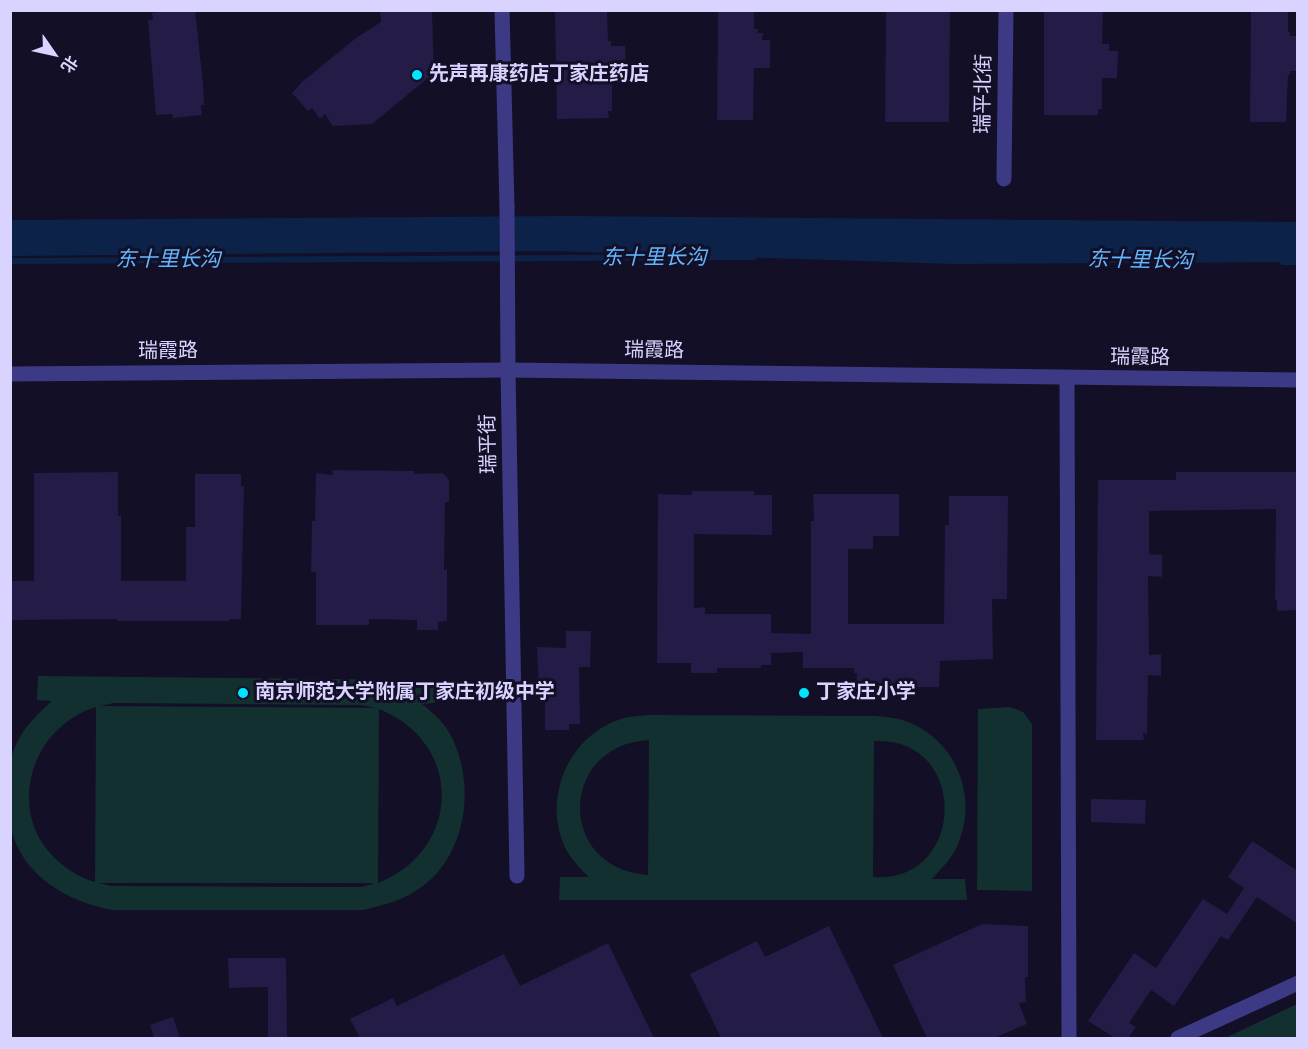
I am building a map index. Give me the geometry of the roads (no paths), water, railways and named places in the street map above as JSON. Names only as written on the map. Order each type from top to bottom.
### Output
[{"type":"street","name":"瑞平街","points":[[502,10],[517,876]]},
{"type":"street","name":"瑞平北街","points":[[1004,179],[1006,10]]},
{"type":"street","name":"瑞霞路","points":[[10,374],[508,370],[1298,381]]},
{"type":"street","points":[[1067,378],[1069,1038]]},
{"type":"street","points":[[1178,1038],[1298,983]]},
{"type":"water","points":[[567,216],[1297,222],[1298,262],[953,264],[552,251],[11,256],[10,220]]},
{"type":"waterway","name":"东十里长沟","points":[[10,261],[754,257]]},
{"type":"waterway","name":"东十里长沟","points":[[1283,262],[1298,262]]},
{"type":"place","name":"先声再康药店丁家庄药店","points":[[417,75]]},
{"type":"place","name":"南京师范大学附属丁家庄初级中学","points":[[243,693]]},
{"type":"place","name":"丁家庄小学","points":[[804,693]]}]
